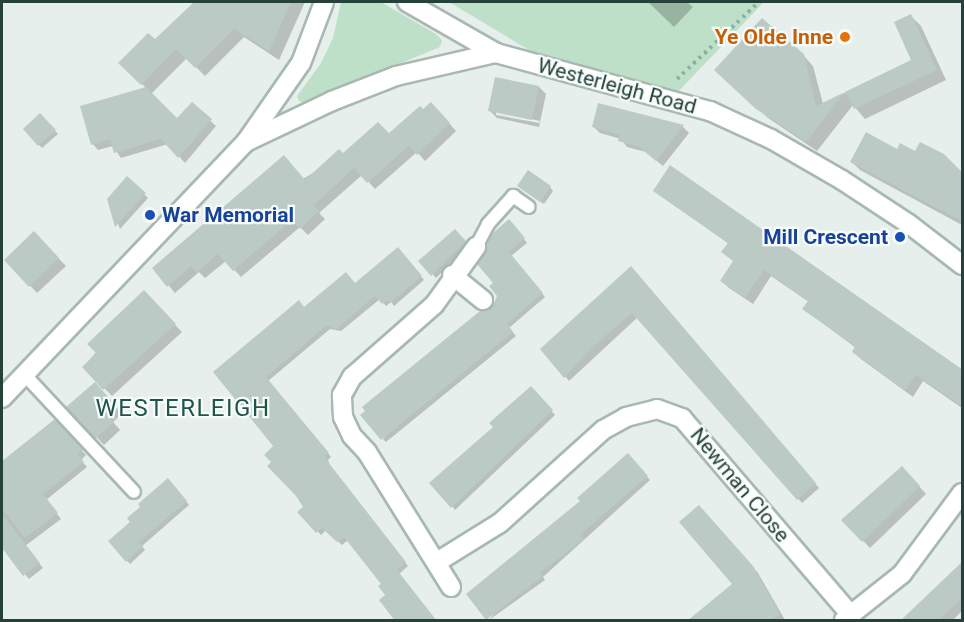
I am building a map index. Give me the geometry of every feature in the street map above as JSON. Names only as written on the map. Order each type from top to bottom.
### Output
[{"type":"street","points":[[2,398],[246,142],[301,63],[324,2]]},
{"type":"street","points":[[407,2],[496,53]]},
{"type":"street","name":"Westerleigh Road","points":[[246,142],[332,101],[396,76],[496,53],[710,111],[771,139],[909,224],[963,265]]},
{"type":"street","points":[[451,587],[367,452],[352,436],[343,417],[342,395],[352,377],[434,305],[452,275],[476,247]]},
{"type":"street","points":[[452,275],[483,300]]},
{"type":"street","name":"Newman Close","points":[[437,562],[501,522],[603,430],[626,417],[657,410],[682,418],[848,618]]},
{"type":"street","points":[[848,618],[902,574],[963,493]]},
{"type":"lane","points":[[476,247],[513,196],[529,207]]},
{"type":"lane","points":[[24,374],[134,492]]},
{"type":"path","points":[[659,96],[759,2]]},
{"type":"green space","points":[[341,2],[381,2],[436,34],[442,40],[440,47],[304,103],[299,101],[297,96],[321,63],[333,38]]},
{"type":"green space","points":[[449,2],[764,2],[673,97],[549,62]]},
{"type":"building","points":[[194,2],[291,2],[269,51],[234,29],[195,68],[176,49],[141,85],[118,63],[148,33],[155,39]]},
{"type":"building","points":[[911,14],[937,70],[854,109],[845,92],[806,142],[756,109],[714,70],[762,18],[804,54],[816,106],[911,60],[894,22]]},
{"type":"building","points":[[495,77],[539,86],[532,120],[488,111]]},
{"type":"building","points":[[146,87],[177,118],[192,102],[212,119],[178,158],[161,139],[114,153],[110,139],[91,145],[80,106]]},
{"type":"building","points":[[431,102],[450,123],[417,155],[409,146],[367,183],[354,168],[314,205],[319,211],[300,229],[292,220],[233,271],[218,254],[197,272],[191,266],[167,287],[152,268],[284,155],[305,180],[339,149],[343,153],[378,122],[389,133],[420,106],[423,109]]},
{"type":"building","points":[[598,103],[684,125],[656,161],[638,146],[618,141],[620,135],[592,127]]},
{"type":"building","points":[[40,113],[56,130],[38,146],[23,129]]},
{"type":"building","points":[[866,132],[897,149],[900,143],[915,151],[920,142],[944,154],[963,173],[963,222],[850,162]]},
{"type":"building","points":[[670,165],[963,370],[963,407],[916,375],[905,391],[852,352],[855,346],[802,309],[808,301],[764,270],[745,298],[720,281],[733,261],[721,252],[728,243],[653,191]]},
{"type":"building","points":[[528,170],[551,186],[540,202],[517,186]]},
{"type":"building","points":[[127,176],[146,193],[115,227],[107,199]]},
{"type":"building","points":[[509,219],[525,238],[509,252],[543,293],[507,323],[513,332],[381,440],[360,415],[365,411],[362,407],[480,311],[492,307],[497,296],[489,286],[493,283],[477,264],[493,233]]},
{"type":"building","points":[[455,229],[466,241],[431,276],[418,261]]},
{"type":"building","points":[[34,231],[59,258],[29,287],[4,260]]},
{"type":"building","points":[[398,247],[422,276],[390,303],[387,300],[382,304],[375,296],[337,329],[326,326],[266,377],[329,453],[325,456],[328,462],[406,562],[397,570],[437,621],[395,621],[379,600],[385,595],[378,586],[381,584],[344,537],[337,542],[322,528],[316,533],[297,512],[303,507],[298,498],[267,466],[271,462],[264,455],[273,446],[213,372],[299,300],[304,307],[346,272],[355,283]]},
{"type":"building","points":[[631,266],[816,483],[797,500],[632,313],[595,345],[564,378],[540,349]]},
{"type":"building","points":[[144,290],[176,324],[103,390],[82,367],[96,353],[87,344]]},
{"type":"building","points":[[95,382],[116,406],[107,414],[114,422],[95,439],[66,407]]},
{"type":"building","points":[[531,386],[553,410],[451,508],[429,483],[493,427],[489,423]]},
{"type":"building","points":[[55,419],[83,450],[78,454],[84,462],[43,494],[58,513],[25,538],[2,509],[2,461]]},
{"type":"building","points":[[628,453],[648,476],[580,535],[584,539],[540,573],[543,576],[486,620],[466,594],[580,501],[577,498]]},
{"type":"building","points":[[902,466],[920,486],[862,542],[841,520]]},
{"type":"building","points":[[168,478],[187,501],[139,542],[143,546],[126,562],[108,541],[130,522],[127,518],[140,507],[138,504]]},
{"type":"building","points":[[699,505],[753,566],[780,614],[770,621],[687,621],[732,584],[679,522]]},
{"type":"building","points":[[2,514],[40,563],[23,576],[2,548]]},
{"type":"building","points":[[963,561],[963,597],[938,621],[900,621]]},
{"type":"place","name":"Ye Olde Inne","points":[[845,37]]},
{"type":"place","name":"War Memorial","points":[[150,215]]},
{"type":"place","name":"Mill Crescent","points":[[900,237]]},
{"type":"district","name":"WESTERLEIGH","points":[[183,409]]}]
